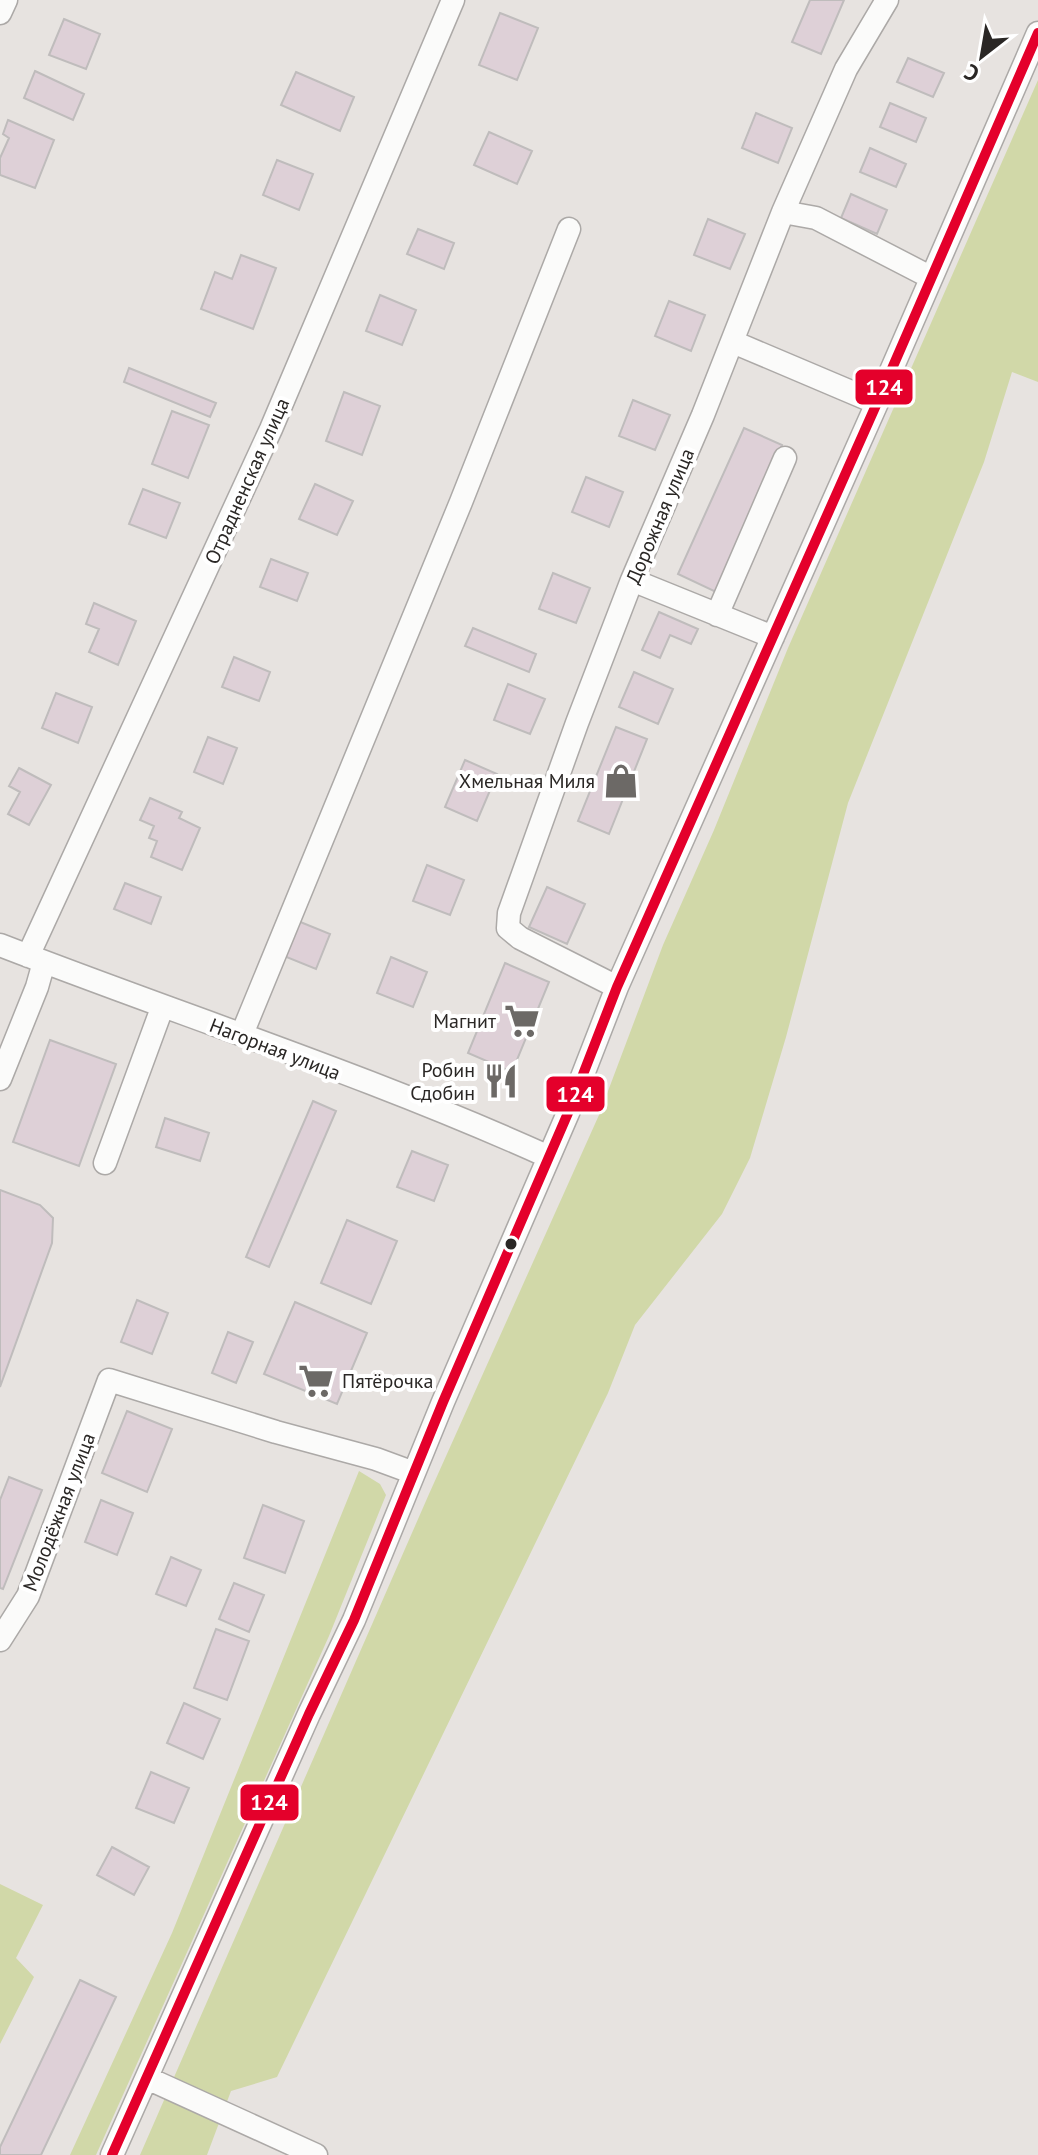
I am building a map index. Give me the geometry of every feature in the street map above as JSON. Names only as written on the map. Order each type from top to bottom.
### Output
[{"type":"street","points":[[0,13],[6,0]]},
{"type":"street","name":"Отрадненская улица","points":[[0,1079],[37,987],[36,959],[265,444],[453,0]]},
{"type":"street","name":"Дорожная улица","points":[[617,987],[520,938],[508,928],[509,913],[571,738],[632,580],[733,342],[783,212],[846,69],[887,0]]},
{"type":"street","points":[[112,2155],[354,1620],[549,1157],[617,987],[1038,33]]},
{"type":"street","points":[[783,212],[816,218],[930,277]]},
{"type":"street","points":[[242,1034],[449,531],[569,229]]},
{"type":"street","points":[[733,342],[877,403]]},
{"type":"street","points":[[717,615],[785,458]]},
{"type":"street","points":[[632,580],[773,637]]},
{"type":"street","name":"Нагорная улица","points":[[0,945],[162,1008],[242,1034],[549,1157]]},
{"type":"street","points":[[105,1163],[162,1008]]},
{"type":"street","name":"Молодёжная улица","points":[[0,1640],[28,1596],[109,1380],[414,1473]]},
{"type":"street","points":[[147,2078],[316,2155]]},
{"type":"green space","points":[[1038,80],[1038,382],[1012,372],[984,462],[848,803],[786,1037],[750,1158],[722,1214],[635,1325],[608,1393],[277,2077],[231,2091],[207,2155],[140,2155],[429,1494],[599,1115],[663,945],[788,648]]},
{"type":"green space","points":[[359,1471],[380,1484],[386,1495],[329,1636],[96,2155],[70,2155],[172,1933]]},
{"type":"green space","points":[[0,1884],[43,1905],[16,1958],[34,1977],[0,2044]]},
{"type":"building","points":[[810,0],[844,0],[821,54],[792,42]]},
{"type":"building","points":[[500,13],[538,28],[517,80],[479,65]]},
{"type":"building","points":[[64,19],[100,34],[86,69],[49,55]]},
{"type":"building","points":[[908,58],[944,73],[933,97],[897,82]]},
{"type":"building","points":[[35,71],[84,94],[73,120],[24,98]]},
{"type":"building","points":[[296,72],[354,97],[340,131],[281,105]]},
{"type":"building","points":[[890,103],[926,118],[916,142],[880,127]]},
{"type":"building","points":[[756,113],[792,128],[778,163],[742,148]]},
{"type":"building","points":[[8,120],[54,140],[35,188],[0,175],[0,158],[9,138],[3,134]]},
{"type":"building","points":[[489,132],[532,151],[517,184],[474,165]]},
{"type":"building","points":[[870,148],[906,164],[896,187],[860,172]]},
{"type":"building","points":[[277,160],[313,174],[299,210],[263,195]]},
{"type":"building","points":[[851,194],[887,210],[877,234],[841,218]]},
{"type":"building","points":[[708,219],[745,234],[730,269],[694,255]]},
{"type":"building","points":[[418,229],[454,243],[444,269],[407,254]]},
{"type":"building","points":[[241,255],[276,268],[253,329],[201,309],[215,272],[232,279]]},
{"type":"building","points":[[380,295],[416,310],[402,345],[366,331]]},
{"type":"building","points":[[669,301],[705,315],[691,351],[655,336]]},
{"type":"building","points":[[129,368],[216,403],[210,417],[124,382]]},
{"type":"building","points":[[344,392],[380,406],[362,455],[326,441]]},
{"type":"building","points":[[633,400],[670,415],[655,450],[619,436]]},
{"type":"building","points":[[172,411],[209,425],[188,478],[152,464]]},
{"type":"building","points":[[744,428],[782,445],[716,592],[678,574]]},
{"type":"building","points":[[586,477],[623,492],[609,527],[572,512]]},
{"type":"building","points":[[315,484],[353,501],[337,535],[299,519]]},
{"type":"building","points":[[143,489],[180,503],[166,538],[129,524]]},
{"type":"building","points":[[271,559],[308,573],[297,601],[260,587]]},
{"type":"building","points":[[553,573],[590,588],[576,623],[539,609]]},
{"type":"building","points":[[94,603],[136,621],[118,665],[89,652],[99,629],[86,624]]},
{"type":"building","points":[[659,612],[698,629],[691,644],[670,635],[660,658],[642,650]]},
{"type":"building","points":[[473,628],[536,654],[529,672],[465,646]]},
{"type":"building","points":[[234,657],[270,672],[259,701],[222,687]]},
{"type":"building","points":[[634,672],[673,689],[658,724],[619,707]]},
{"type":"building","points":[[508,684],[545,699],[530,734],[494,720]]},
{"type":"building","points":[[56,693],[92,707],[78,743],[42,728]]},
{"type":"building","points":[[616,727],[647,739],[609,834],[578,821]]},
{"type":"building","points":[[208,737],[237,748],[223,784],[194,772]]},
{"type":"building","points":[[465,760],[497,774],[477,821],[445,807]]},
{"type":"building","points":[[19,768],[51,785],[29,825],[8,814],[20,792],[9,786]]},
{"type":"building","points":[[150,798],[182,812],[179,818],[200,828],[182,870],[151,857],[157,841],[149,838],[154,826],[140,820]]},
{"type":"building","points":[[427,865],[464,880],[450,915],[413,901]]},
{"type":"building","points":[[125,883],[161,897],[151,924],[114,909]]},
{"type":"building","points":[[547,887],[585,904],[567,944],[529,927]]},
{"type":"building","points":[[293,919],[330,934],[316,969],[279,954]]},
{"type":"building","points":[[391,957],[427,972],[413,1007],[377,993]]},
{"type":"building","points":[[505,963],[549,982],[512,1072],[468,1053]]},
{"type":"building","points":[[50,1040],[116,1064],[79,1166],[13,1142]]},
{"type":"building","points":[[313,1101],[336,1111],[269,1267],[246,1257]]},
{"type":"building","points":[[165,1118],[209,1133],[200,1161],[156,1147]]},
{"type":"building","points":[[412,1151],[448,1165],[434,1201],[397,1187]]},
{"type":"building","points":[[0,1190],[40,1205],[53,1218],[52,1243],[0,1387]]},
{"type":"building","points":[[347,1220],[397,1241],[371,1304],[321,1283]]},
{"type":"building","points":[[137,1300],[168,1313],[152,1354],[121,1342]]},
{"type":"building","points":[[295,1302],[367,1333],[337,1404],[264,1374]]},
{"type":"building","points":[[228,1332],[253,1342],[236,1383],[212,1373]]},
{"type":"building","points":[[127,1411],[172,1429],[147,1492],[102,1473]]},
{"type":"building","points":[[9,1477],[42,1490],[3,1589],[0,1588],[0,1500]]},
{"type":"building","points":[[101,1500],[133,1513],[117,1555],[85,1542]]},
{"type":"building","points":[[263,1505],[304,1521],[285,1573],[244,1558]]},
{"type":"building","points":[[171,1557],[201,1570],[186,1606],[156,1594]]},
{"type":"building","points":[[234,1583],[264,1595],[249,1632],[219,1619]]},
{"type":"building","points":[[216,1629],[249,1641],[227,1700],[194,1688]]},
{"type":"building","points":[[184,1703],[220,1719],[203,1759],[167,1743]]},
{"type":"building","points":[[151,1772],[189,1788],[174,1823],[136,1808]]},
{"type":"building","points":[[112,1847],[149,1867],[134,1895],[97,1875]]},
{"type":"building","points":[[80,1980],[116,1997],[41,2155],[0,2155],[0,2147]]},
{"type":"transit line","name":"124","points":[[112,2155],[354,1620],[443,1402],[568,1113],[617,987],[1038,33]]},
{"type":"place","name":"Хмельная Миля","points":[[621,781]]},
{"type":"place","name":"Магнит","points":[[522,1021]]},
{"type":"place","name":"Робин Сдобин","points":[[501,1081]]},
{"type":"place","name":"Пятёрочка","points":[[316,1381]]}]
